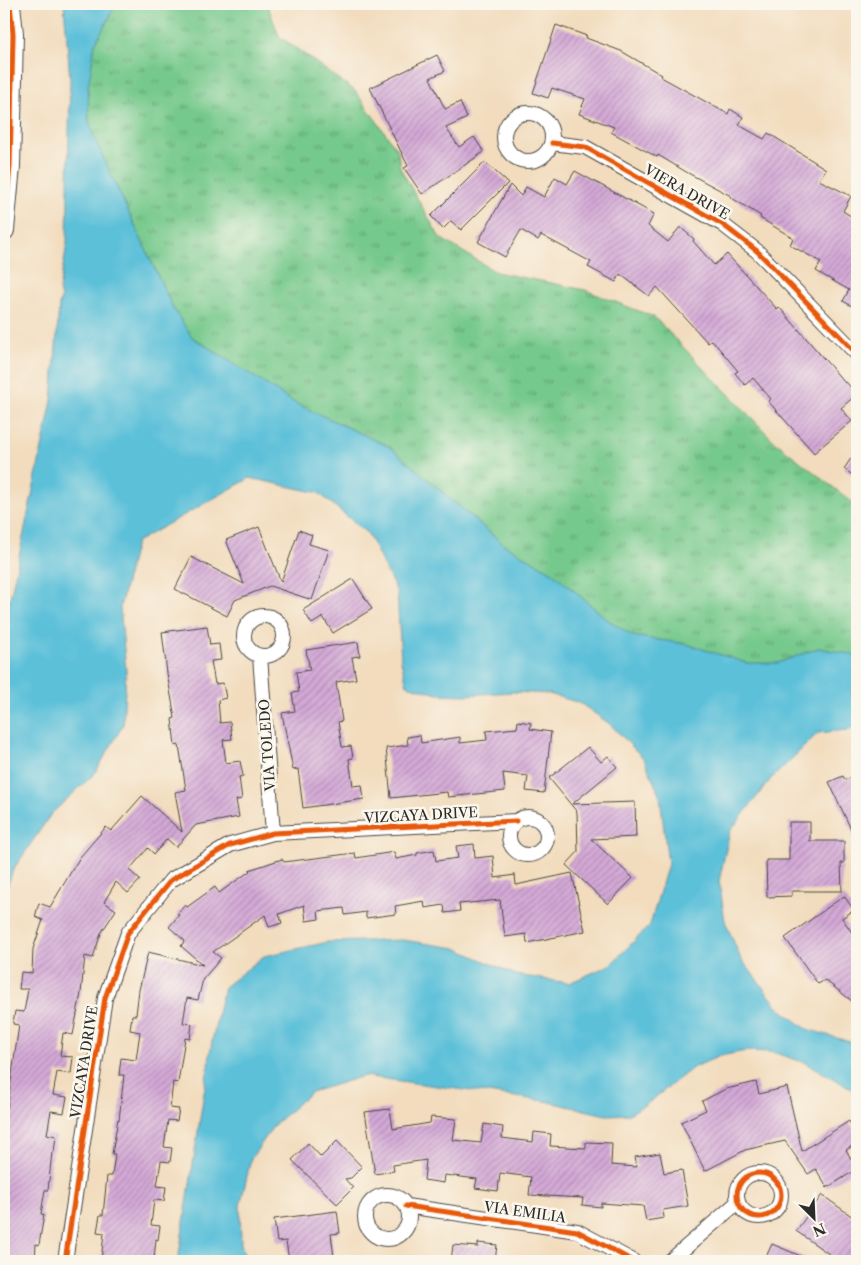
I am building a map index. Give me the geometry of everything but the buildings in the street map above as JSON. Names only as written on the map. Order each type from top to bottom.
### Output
[{"type":"street","points":[[4,230],[10,166],[13,34],[10,4]]},
{"type":"street","name":"VIERA DRIVE","points":[[552,143],[585,147],[722,224],[757,251],[857,354]]},
{"type":"street","name":"VIA TOLEDO","points":[[260,656],[273,834]]},
{"type":"street","name":"VIZCAYA DRIVE","points":[[65,1261],[105,998],[128,933],[171,880],[230,845],[273,834],[516,821]]},
{"type":"street","points":[[670,1261],[738,1202]]},
{"type":"street","name":"VIA EMILIA","points":[[406,1206],[577,1231],[633,1261]]},
{"type":"green space","points":[[106,4],[267,4],[279,36],[355,91],[398,151],[400,168],[440,238],[496,272],[585,290],[654,317],[774,441],[857,506],[857,699],[722,692],[174,352],[84,159],[83,63]]},
{"type":"water","points":[[64,4],[116,4],[95,44],[88,88],[89,121],[97,144],[173,308],[192,337],[295,403],[390,447],[503,544],[551,571],[608,620],[633,636],[686,644],[747,663],[778,663],[818,648],[857,655],[857,729],[818,733],[770,780],[730,831],[719,881],[725,921],[741,959],[779,1008],[807,1029],[857,1044],[857,1092],[806,1063],[772,1052],[746,1051],[720,1056],[694,1067],[648,1103],[629,1114],[606,1115],[545,1101],[364,1076],[311,1092],[274,1125],[251,1159],[240,1206],[241,1244],[246,1261],[178,1261],[212,1041],[224,987],[264,956],[328,942],[403,940],[456,948],[516,975],[569,983],[610,965],[650,925],[668,864],[660,796],[644,759],[611,725],[580,703],[549,694],[513,692],[465,695],[438,694],[407,685],[401,661],[397,592],[368,534],[319,493],[250,478],[136,542],[120,607],[126,671],[123,725],[95,773],[51,814],[13,870],[4,895],[4,627],[52,401],[61,298],[59,290],[67,244],[70,79]]},
{"type":"cycle path","points":[[4,230],[10,166],[13,34],[10,4]]},
{"type":"cycle path","points":[[552,143],[585,147],[722,224],[757,251],[857,354]]},
{"type":"cycle path","points":[[65,1261],[105,998],[128,933],[171,880],[230,845],[273,833],[516,821]]},
{"type":"cycle path","points":[[755,1173],[763,1173],[775,1179],[781,1195],[775,1211],[763,1217],[755,1217],[743,1211],[737,1199],[737,1191],[743,1179],[755,1173]]},
{"type":"cycle path","points":[[406,1206],[577,1231],[633,1261]]}]
